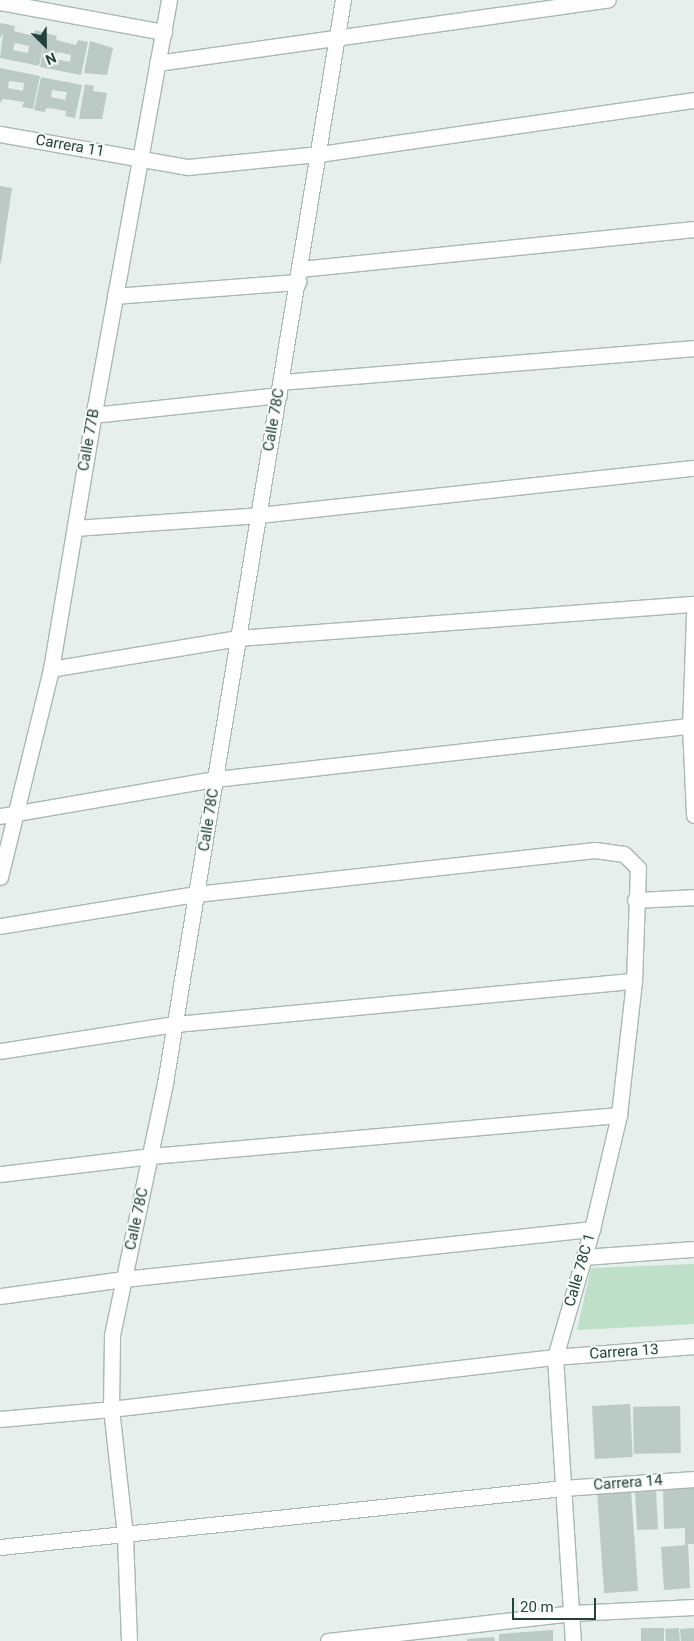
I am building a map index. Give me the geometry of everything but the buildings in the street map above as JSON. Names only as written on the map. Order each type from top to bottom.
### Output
[{"type":"street","name":"Calle 77B","points":[[0,877],[6,816],[51,669],[93,415],[169,0]]},
{"type":"street","name":"Calle 78C","points":[[129,1641],[125,1535],[111,1409],[112,1335],[150,1156],[175,1024],[343,0]]},
{"type":"street","points":[[157,63],[608,0]]},
{"type":"street","points":[[0,2],[164,32]]},
{"type":"street","name":"Carrera 11","points":[[0,134],[188,167],[319,154],[694,100]]},
{"type":"street","points":[[115,296],[694,230]]},
{"type":"street","points":[[93,415],[280,389],[694,348]]},
{"type":"street","points":[[75,528],[258,515],[694,468]]},
{"type":"street","points":[[51,669],[238,638],[694,604]]},
{"type":"street","points":[[694,614],[690,726],[694,814]]},
{"type":"street","points":[[6,816],[215,779],[690,726]]},
{"type":"street","name":"Calle 78C 1","points":[[196,894],[595,850],[624,854],[638,868],[634,900],[634,981],[620,1115],[592,1229],[555,1357],[573,1641]]},
{"type":"street","points":[[0,926],[196,894]]},
{"type":"street","points":[[634,900],[694,897]]},
{"type":"street","points":[[0,1051],[175,1024],[634,981]]},
{"type":"street","points":[[0,1174],[150,1156],[620,1115]]},
{"type":"street","points":[[0,1296],[124,1279],[592,1229]]},
{"type":"street","points":[[584,1257],[694,1249]]},
{"type":"street","name":"Carrera 13","points":[[0,1418],[111,1409],[555,1357],[694,1346]]},
{"type":"street","name":"Carrera 14","points":[[0,1547],[563,1488],[694,1479]]},
{"type":"street","points":[[328,1641],[572,1613],[694,1607]]},
{"type":"green space","points":[[694,1264],[694,1324],[577,1330],[591,1268]]}]
